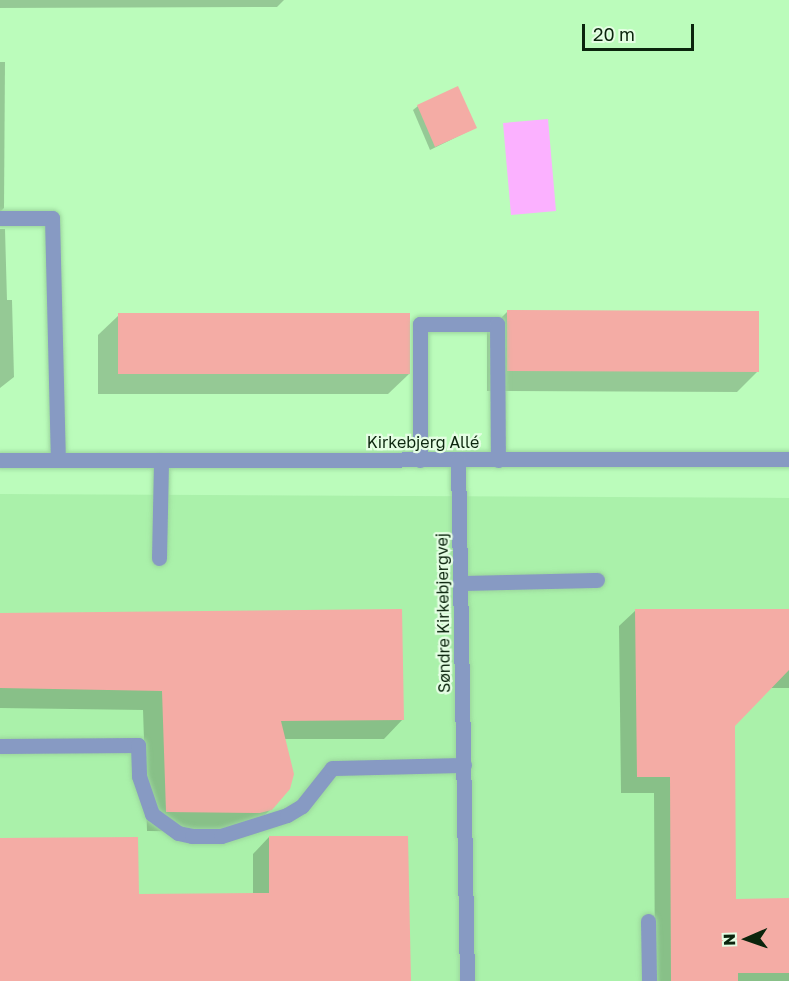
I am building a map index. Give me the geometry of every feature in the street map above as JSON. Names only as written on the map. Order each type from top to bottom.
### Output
[{"type":"street","points":[[0,218],[52,218],[58,460]]},
{"type":"street","points":[[420,460],[420,324],[497,324],[498,460]]},
{"type":"street","name":"Kirkebjerg Allé","points":[[0,460],[789,459]]},
{"type":"street","points":[[159,558],[161,460]]},
{"type":"street","name":"Søndre Kirkebjergvej","points":[[458,460],[467,981]]},
{"type":"street","points":[[460,583],[597,579]]},
{"type":"street","points":[[0,746],[138,745],[139,776],[152,814],[178,833],[192,836],[221,836],[287,815],[302,806],[332,768],[464,765]]},
{"type":"street","points":[[648,921],[649,981]]},
{"type":"shaded area","points":[[548,119],[556,211],[511,215],[503,123]]},
{"type":"shaded area","points":[[0,494],[789,498],[789,981],[0,981]]},
{"type":"building","points":[[458,86],[477,128],[435,147],[417,105]]},
{"type":"building","points":[[507,310],[759,311],[759,372],[507,371]]},
{"type":"building","points":[[118,313],[410,313],[410,374],[118,374]]},
{"type":"building","points":[[402,609],[404,720],[281,721],[294,774],[290,789],[272,810],[260,813],[166,812],[162,691],[0,688],[0,613]]},
{"type":"building","points":[[635,609],[789,609],[789,670],[735,726],[736,899],[789,898],[789,973],[738,973],[738,981],[671,981],[670,777],[637,777]]},
{"type":"building","points":[[269,836],[408,836],[411,981],[0,981],[0,838],[138,837],[139,894],[269,893]]}]
